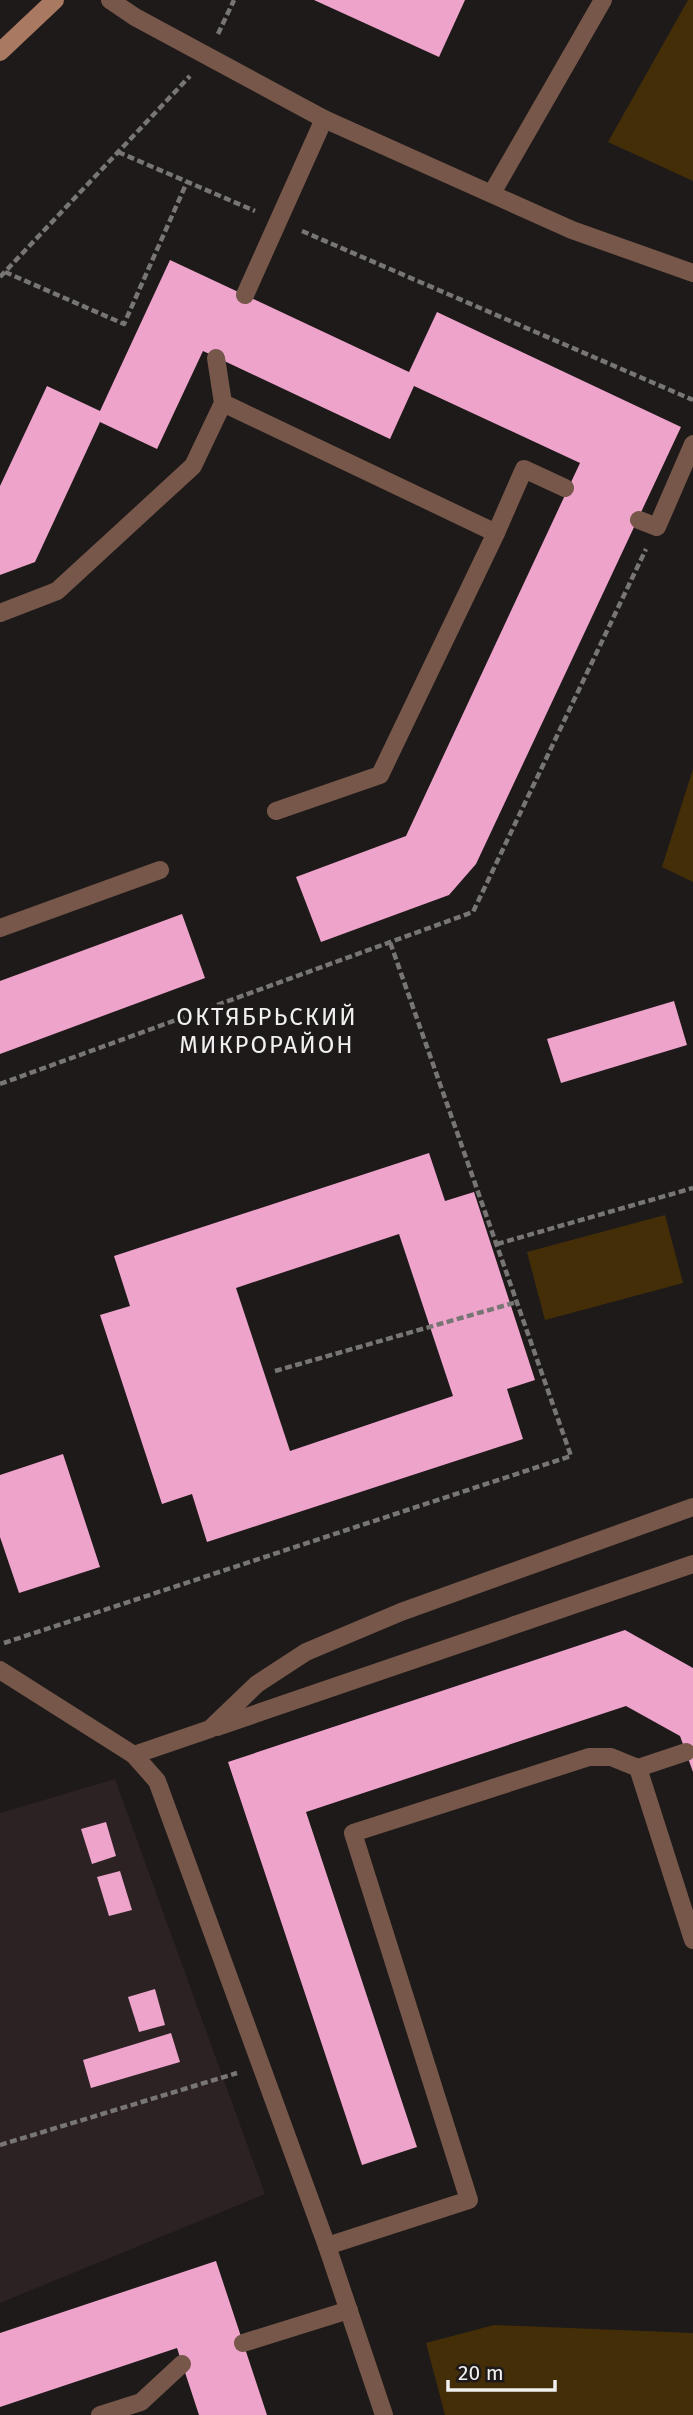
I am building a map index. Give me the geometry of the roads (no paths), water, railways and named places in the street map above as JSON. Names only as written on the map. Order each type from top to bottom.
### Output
[{"type":"street","points":[[0,52],[55,0]]},
{"type":"street","points":[[110,0],[324,119],[572,230],[693,272]]},
{"type":"street","points":[[492,194],[603,0]]},
{"type":"street","points":[[245,295],[324,119]]},
{"type":"street","points":[[1,609],[57,591],[192,466],[223,403],[216,358]]},
{"type":"street","points":[[223,403],[496,533]]},
{"type":"street","points":[[639,520],[657,527],[693,444]]},
{"type":"street","points":[[276,811],[380,775],[524,469],[565,488]]},
{"type":"street","points":[[0,928],[160,870]]},
{"type":"street","points":[[210,1729],[257,1684],[306,1652],[401,1612],[693,1507]]},
{"type":"street","points":[[134,1755],[693,1564]]},
{"type":"street","points":[[0,1670],[134,1755],[157,1782],[327,2246],[384,2415]]},
{"type":"street","points":[[327,2246],[468,2200],[354,1833],[589,1757],[611,1757],[638,1768],[686,1752]]},
{"type":"street","points":[[638,1768],[693,1940]]},
{"type":"street","points":[[243,2343],[349,2310]]},
{"type":"street","points":[[100,2415],[143,2408],[182,2364]]},
{"type":"district","name":"ОКТЯБРЬСКИЙ МИКРОРАЙОН","points":[[267,1031]]}]
